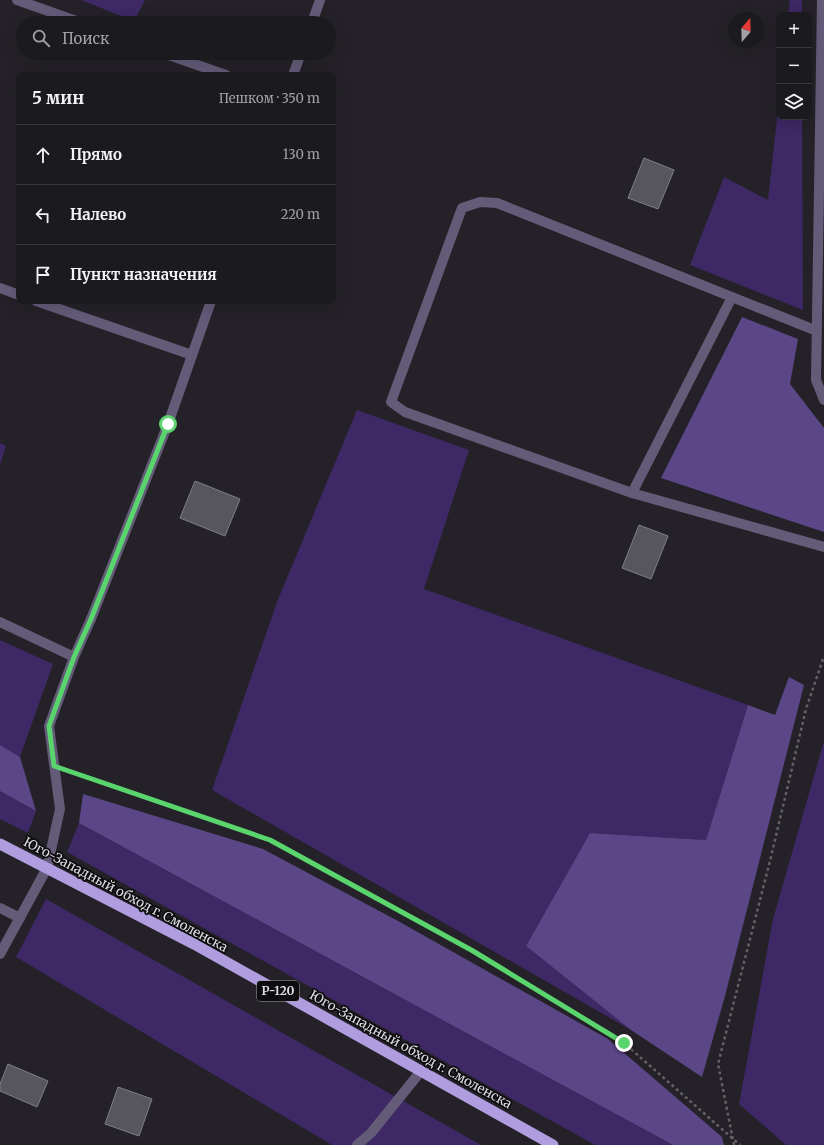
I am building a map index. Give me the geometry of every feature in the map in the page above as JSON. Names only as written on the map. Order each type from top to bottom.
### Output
[{"type":"highway","name":"Юго-Западный обход г. Смоленска","points":[[0,844],[194,944],[553,1145]]},
{"type":"street","points":[[17,0],[62,16]]},
{"type":"street","points":[[314,16],[320,0]]},
{"type":"street","points":[[822,0],[816,380],[824,400]]},
{"type":"street","points":[[183,60],[217,72]]},
{"type":"street","points":[[294,72],[298,60]]},
{"type":"street","points":[[817,331],[497,203],[480,202],[462,208],[391,402],[405,412],[632,493],[824,547]]},
{"type":"street","points":[[0,288],[16,294]]},
{"type":"street","points":[[632,493],[732,297]]},
{"type":"street","points":[[45,304],[192,355]]},
{"type":"street","points":[[0,954],[47,868],[60,809],[49,726],[74,657],[91,619],[168,424],[210,304]]},
{"type":"street","points":[[0,622],[74,657]]},
{"type":"street","points":[[0,908],[20,918]]},
{"type":"street","points":[[357,1145],[371,1133],[421,1071]]},
{"type":"path","points":[[734,1145],[718,1064],[770,861],[806,709],[824,656]]},
{"type":"path","points":[[54,766],[270,840],[466,947],[624,1043],[740,1145]]},
{"type":"shaded area","points":[[81,0],[145,0],[137,16],[121,16]]},
{"type":"shaded area","points":[[790,0],[802,0],[802,12],[788,12]]},
{"type":"shaded area","points":[[777,120],[802,120],[803,310],[690,265],[724,177],[768,200]]},
{"type":"shaded area","points":[[742,317],[798,339],[790,384],[824,428],[824,532],[661,478]]},
{"type":"shaded area","points":[[357,410],[469,450],[424,589],[748,705],[706,840],[590,833],[526,946],[631,1030],[212,790],[277,602]]},
{"type":"shaded area","points":[[0,443],[6,446],[0,465]]},
{"type":"shaded area","points":[[0,640],[53,664],[20,757],[0,745]]},
{"type":"shaded area","points":[[789,677],[804,685],[725,996],[702,1077],[631,1030],[526,946],[590,833],[706,840],[748,705],[775,715]]},
{"type":"shaded area","points":[[824,741],[824,1145],[786,1145],[739,1104],[773,919]]},
{"type":"shaded area","points":[[0,745],[20,757],[36,811],[0,791]]},
{"type":"shaded area","points":[[0,791],[36,811],[28,833],[0,819]]},
{"type":"shaded area","points":[[83,794],[263,849],[398,921],[608,1039],[722,1137],[724,1145],[673,1145],[79,823]]},
{"type":"shaded area","points":[[79,823],[673,1145],[595,1145],[67,852]]},
{"type":"shaded area","points":[[46,899],[481,1145],[332,1145],[16,957]]},
{"type":"building","points":[[644,158],[674,170],[658,209],[628,198]]},
{"type":"building","points":[[195,481],[240,499],[225,536],[180,518]]},
{"type":"building","points":[[639,525],[668,536],[651,579],[622,568]]},
{"type":"building","points":[[8,1064],[48,1081],[37,1107],[0,1091],[0,1084]]},
{"type":"building","points":[[118,1087],[152,1099],[139,1136],[105,1124]]},
{"type":"route","points":[[168,424],[91,619],[74,657],[49,726],[54,766],[270,840],[473,951],[624,1043]]}]
